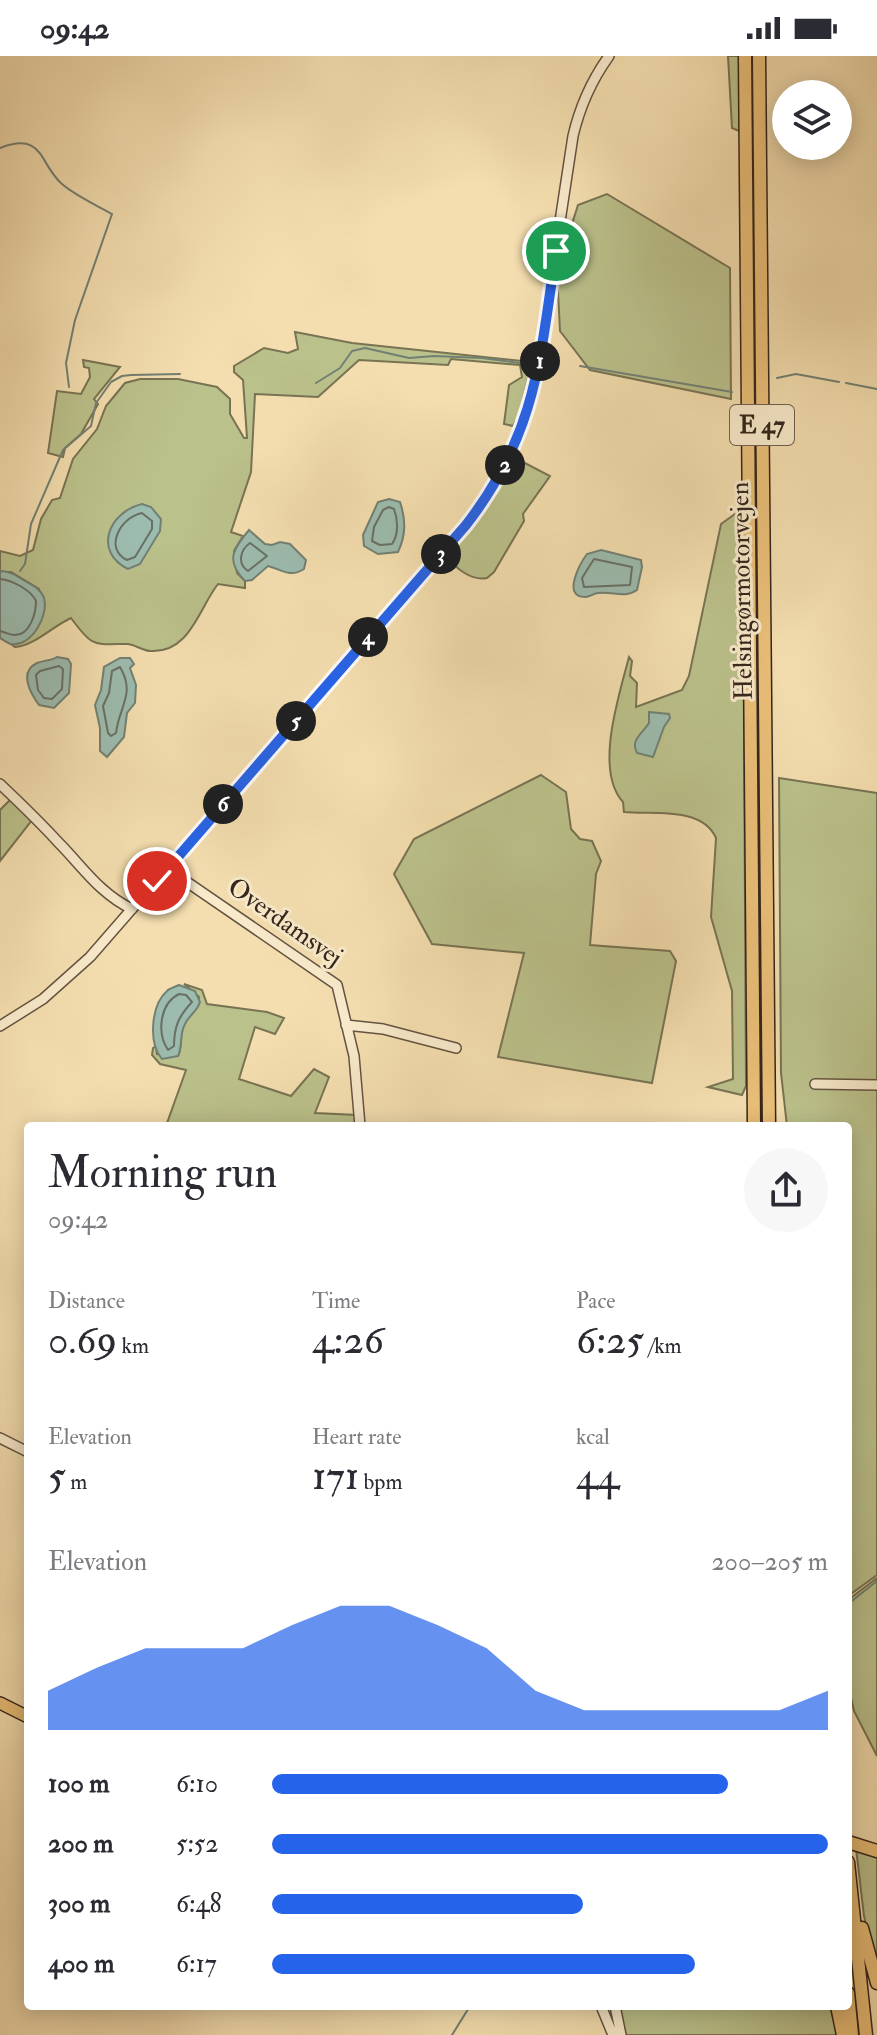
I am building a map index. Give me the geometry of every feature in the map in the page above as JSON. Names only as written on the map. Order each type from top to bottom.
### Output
[{"type":"highway","name":"Helsingørmotorvejen","points":[[745,56],[754,1122]]},
{"type":"highway","name":"Helsingørmotorvejen","points":[[759,56],[769,1122]]},
{"type":"highway","points":[[852,1843],[874,1849]]},
{"type":"highway","points":[[852,1891],[877,1983]]},
{"type":"highway","points":[[852,1891],[866,2035]]},
{"type":"highway","points":[[838,2010],[843,2035]]},
{"type":"highway","points":[[850,2010],[852,2035]]},
{"type":"main road","points":[[0,1703],[24,1715]]},
{"type":"street","points":[[0,1026],[65,983],[466,525],[494,485],[511,456],[528,412],[539,367],[575,124],[587,90],[609,56]]},
{"type":"street","points":[[0,784],[96,884],[114,901],[132,909]]},
{"type":"street","name":"Overdamsvej","points":[[168,869],[337,985],[354,1056],[360,1122]]},
{"type":"street","points":[[346,1025],[383,1029],[456,1048]]},
{"type":"street","points":[[815,1084],[877,1085]]},
{"type":"street","points":[[0,1438],[24,1450]]},
{"type":"street","points":[[603,2010],[615,2034]]},
{"type":"street","points":[[609,2010],[615,2034]]},
{"type":"street","points":[[615,2010],[615,2034]]},
{"type":"green space","points":[[728,56],[739,56],[739,131],[732,128]]},
{"type":"green space","points":[[607,194],[730,268],[731,399],[590,370],[560,331],[557,271],[578,205]]},
{"type":"green space","points":[[295,332],[352,343],[532,362],[519,415],[513,426],[504,424],[509,385],[522,377],[520,365],[451,359],[448,365],[359,360],[318,397],[255,394],[251,472],[231,532],[243,536],[234,551],[237,573],[245,581],[245,588],[218,584],[184,637],[164,650],[148,651],[128,644],[95,642],[84,635],[71,618],[29,643],[15,647],[11,644],[23,642],[39,589],[11,572],[0,572],[0,551],[20,556],[33,550],[41,519],[52,500],[60,498],[73,459],[97,429],[106,406],[125,383],[140,379],[178,379],[217,387],[230,399],[230,414],[244,438],[247,438],[243,380],[234,372],[234,366],[264,348],[288,353],[298,349]]},
{"type":"green space","points":[[83,360],[120,367],[94,399],[98,404],[81,434],[65,448],[63,457],[48,453],[57,391],[81,394],[90,377],[89,368],[84,367]]},
{"type":"green space","points":[[521,461],[550,476],[523,514],[524,521],[494,572],[487,578],[470,576],[448,556],[513,464]]},
{"type":"green space","points":[[735,514],[743,556],[746,1086],[742,1095],[708,1087],[733,1079],[732,991],[711,917],[716,838],[700,821],[688,817],[624,812],[610,771],[611,732],[629,657],[632,661],[630,676],[637,683],[636,707],[682,690],[689,676],[721,524]]},
{"type":"green space","points":[[541,775],[566,792],[571,829],[580,839],[592,841],[601,861],[596,874],[590,945],[670,951],[676,961],[652,1083],[498,1057],[524,953],[432,944],[394,874],[414,839]]},
{"type":"green space","points":[[779,778],[877,793],[877,1575],[852,1593],[852,1122],[787,1122],[781,1073]]},
{"type":"green space","points":[[12,798],[32,820],[0,861],[0,810]]},
{"type":"green space","points":[[184,984],[202,990],[207,1004],[267,1012],[284,1018],[275,1034],[255,1027],[239,1079],[291,1096],[314,1069],[329,1077],[315,1113],[357,1115],[358,1122],[167,1122],[186,1070],[160,1064],[152,1055],[153,1048],[156,1046],[157,1054],[178,1056],[183,1028],[199,997]]},
{"type":"green space","points":[[877,1578],[877,1756],[852,1702],[852,1597]]},
{"type":"green space","points":[[856,1848],[877,1856],[877,1970],[864,1916]]},
{"type":"green space","points":[[620,2010],[831,2010],[838,2035],[625,2035]]},
{"type":"water","points":[[389,499],[400,502],[404,521],[403,540],[398,552],[378,554],[364,546],[363,535],[378,502]]},
{"type":"water","points":[[142,504],[151,507],[161,519],[160,531],[140,564],[128,569],[117,562],[111,553],[109,533],[121,515]]},
{"type":"water","points":[[249,530],[265,544],[290,544],[306,560],[304,569],[290,573],[268,566],[252,580],[245,581],[233,561],[235,549]]},
{"type":"water","points":[[601,550],[641,560],[637,590],[628,594],[596,593],[587,597],[574,591],[575,578],[587,554]]},
{"type":"water","points":[[2,571],[14,574],[33,586],[44,598],[41,621],[32,635],[19,644],[11,644],[0,638]]},
{"type":"water","points":[[57,657],[68,659],[71,664],[69,693],[54,708],[39,705],[28,683],[28,672],[37,663]]},
{"type":"water","points":[[120,658],[130,658],[134,664],[130,668],[136,685],[135,703],[127,713],[124,737],[107,757],[100,751],[100,728],[95,705],[104,667]]},
{"type":"water","points":[[649,712],[669,714],[670,718],[653,757],[637,753],[635,748],[636,741],[649,723]]},
{"type":"water","points":[[179,985],[195,991],[200,1002],[183,1028],[178,1056],[162,1059],[153,1034],[155,1014],[162,997]]},
{"type":"waterway","points":[[0,148],[14,144],[33,147],[62,184],[112,214],[75,320],[66,363],[69,387]]},
{"type":"waterway","points":[[316,383],[340,368],[352,351],[365,348],[409,358],[482,358],[527,364]]},
{"type":"waterway","points":[[580,366],[732,392]]},
{"type":"waterway","points":[[20,571],[25,564],[31,524],[63,450],[91,426],[96,403],[111,382],[122,376],[180,374]]},
{"type":"waterway","points":[[777,378],[796,374],[839,382]]},
{"type":"waterway","points":[[846,383],[877,389]]},
{"type":"waterway","points":[[852,1601],[877,1581]]},
{"type":"waterway","points":[[452,2035],[468,2010]]},
{"type":"route","points":[[157,881],[481,506],[511,456],[528,412],[539,367],[556,251]]}]
